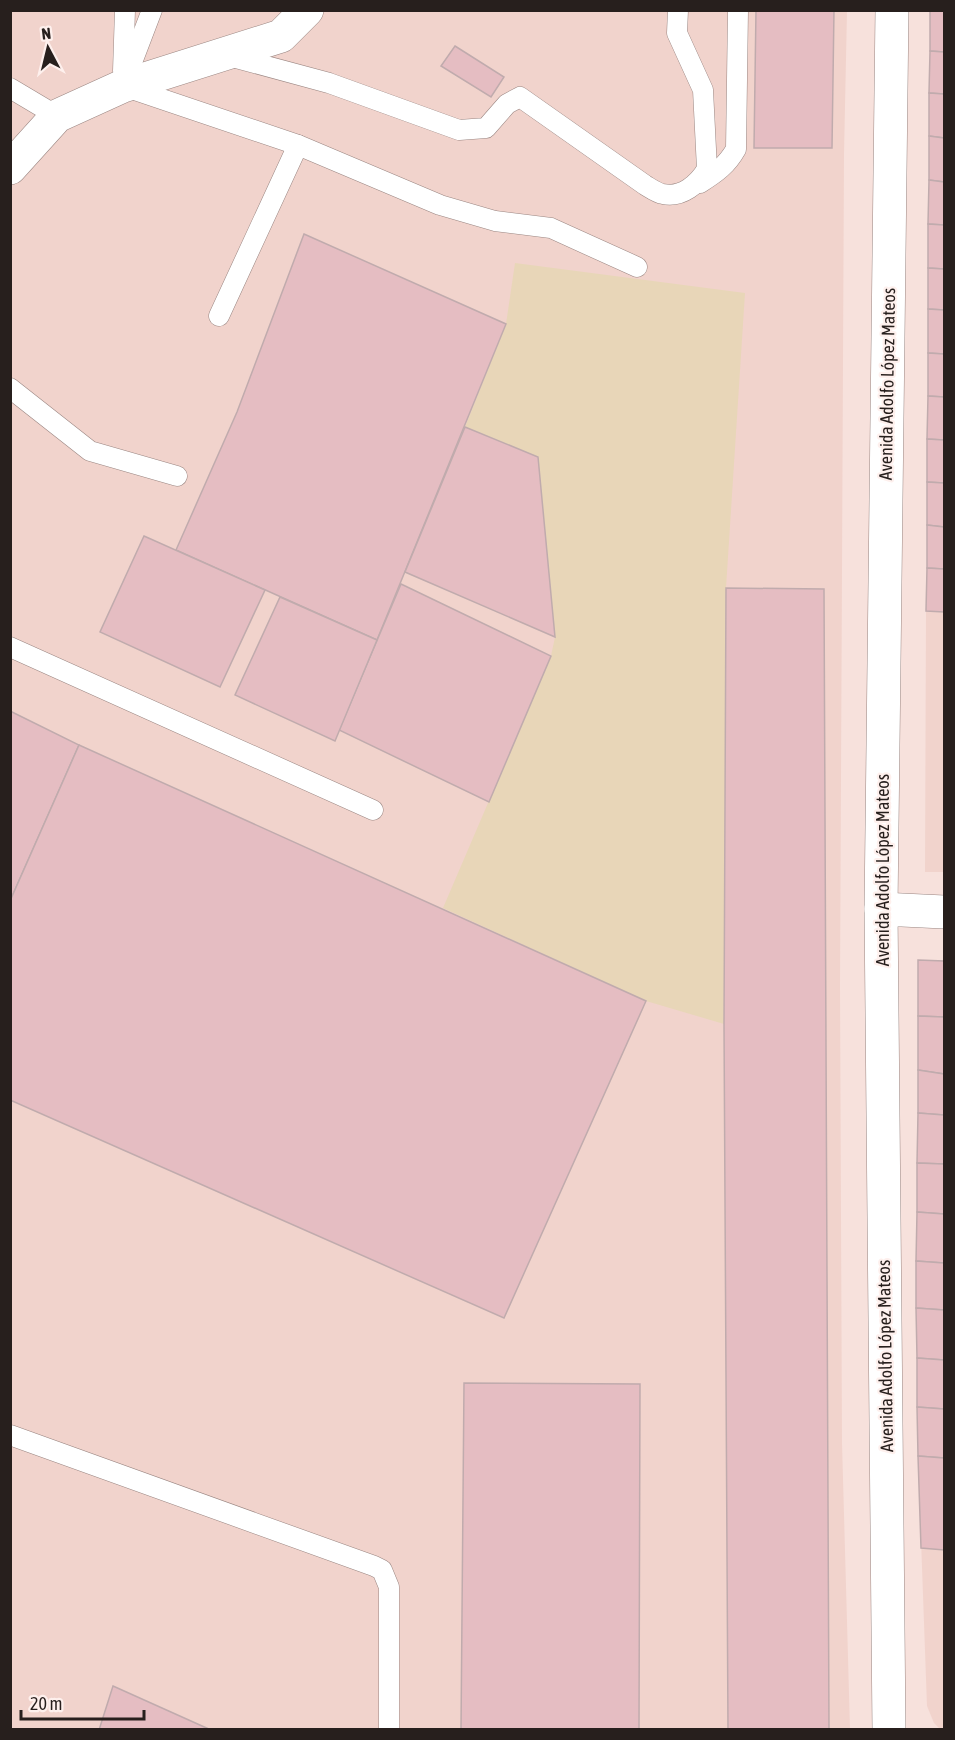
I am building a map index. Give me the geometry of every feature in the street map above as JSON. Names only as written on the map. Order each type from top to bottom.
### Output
[{"type":"street","points":[[10,168],[57,116],[123,86],[281,36],[307,10]]},
{"type":"street","name":"Avenida Adolfo López Mateos","points":[[889,1730],[881,909],[892,10]]},
{"type":"street","points":[[881,909],[945,912]]},
{"type":"lane","points":[[123,86],[125,10]]},
{"type":"lane","points":[[123,86],[152,10]]},
{"type":"lane","points":[[678,10],[677,33],[703,90],[707,169],[693,187]]},
{"type":"lane","points":[[223,55],[329,83],[459,130],[486,128],[507,104],[520,97],[645,185],[663,194],[678,193],[716,173],[728,163],[736,149],[738,10]]},
{"type":"lane","points":[[123,86],[298,145],[440,206],[495,221],[552,228],[637,267]]},
{"type":"lane","points":[[10,88],[57,116]]},
{"type":"lane","points":[[219,316],[298,145]]},
{"type":"lane","points":[[10,388],[90,451],[177,476]]},
{"type":"lane","points":[[10,647],[373,810]]},
{"type":"lane","points":[[10,1435],[382,1570],[389,1587],[390,1730]]},
{"type":"shaded area","points":[[11,11],[847,11],[844,154],[840,986],[842,1443],[850,1729],[11,1730]]},
{"type":"shaded area","points":[[515,263],[745,293],[726,588],[724,1024],[646,1001],[443,908],[551,656],[555,637],[538,457],[465,427],[506,324]]},
{"type":"shaded area","points":[[926,611],[944,612],[944,872],[925,872]]},
{"type":"shaded area","points":[[918,1456],[944,1458],[944,1729],[940,1729],[934,1723],[927,1706]]},
{"type":"building","points":[[756,10],[834,10],[832,148],[754,148]]},
{"type":"building","points":[[930,10],[944,10],[944,52],[930,51]]},
{"type":"building","points":[[455,46],[504,77],[491,97],[441,66]]},
{"type":"building","points":[[930,51],[944,52],[944,94],[929,93]]},
{"type":"building","points":[[929,93],[944,94],[944,138],[929,136]]},
{"type":"building","points":[[929,136],[944,138],[944,182],[929,180]]},
{"type":"building","points":[[929,180],[944,182],[944,225],[928,224]]},
{"type":"building","points":[[928,224],[944,225],[944,269],[928,268]]},
{"type":"building","points":[[304,234],[506,324],[377,640],[176,550],[237,412]]},
{"type":"building","points":[[928,268],[944,269],[944,310],[928,309]]},
{"type":"building","points":[[928,309],[944,310],[944,354],[928,353]]},
{"type":"building","points":[[928,353],[944,354],[944,397],[928,396]]},
{"type":"building","points":[[928,396],[944,397],[944,440],[927,439]]},
{"type":"building","points":[[465,427],[538,457],[555,637],[405,572]]},
{"type":"building","points":[[927,439],[944,440],[944,483],[927,482]]},
{"type":"building","points":[[927,482],[944,483],[944,527],[927,525]]},
{"type":"building","points":[[927,525],[944,527],[944,569],[927,568]]},
{"type":"building","points":[[144,536],[265,590],[220,687],[100,632]]},
{"type":"building","points":[[927,568],[944,569],[944,612],[926,611]]},
{"type":"building","points":[[401,584],[551,656],[489,802],[339,730]]},
{"type":"building","points":[[726,588],[824,589],[829,1730],[728,1730],[724,1024]]},
{"type":"building","points":[[280,597],[377,640],[335,741],[235,695]]},
{"type":"building","points":[[10,711],[79,745],[10,901]]},
{"type":"building","points":[[79,745],[646,1001],[504,1318],[10,1100],[10,901]]},
{"type":"building","points":[[918,960],[944,961],[944,1017],[918,1016]]},
{"type":"building","points":[[918,1016],[944,1017],[944,1074],[918,1070]]},
{"type":"building","points":[[918,1070],[944,1074],[944,1115],[918,1113]]},
{"type":"building","points":[[918,1113],[944,1115],[944,1164],[917,1163]]},
{"type":"building","points":[[917,1163],[944,1164],[944,1214],[917,1212]]},
{"type":"building","points":[[917,1212],[944,1214],[944,1263],[916,1261]]},
{"type":"building","points":[[916,1261],[944,1263],[944,1310],[916,1308]]},
{"type":"building","points":[[916,1308],[944,1310],[944,1360],[917,1358]]},
{"type":"building","points":[[917,1358],[944,1360],[944,1409],[917,1407]]},
{"type":"building","points":[[464,1383],[640,1384],[639,1730],[461,1730]]},
{"type":"building","points":[[917,1407],[944,1409],[944,1458],[918,1456]]},
{"type":"building","points":[[918,1456],[944,1458],[944,1550],[921,1548]]},
{"type":"building","points":[[113,1686],[211,1730],[99,1730]]}]
